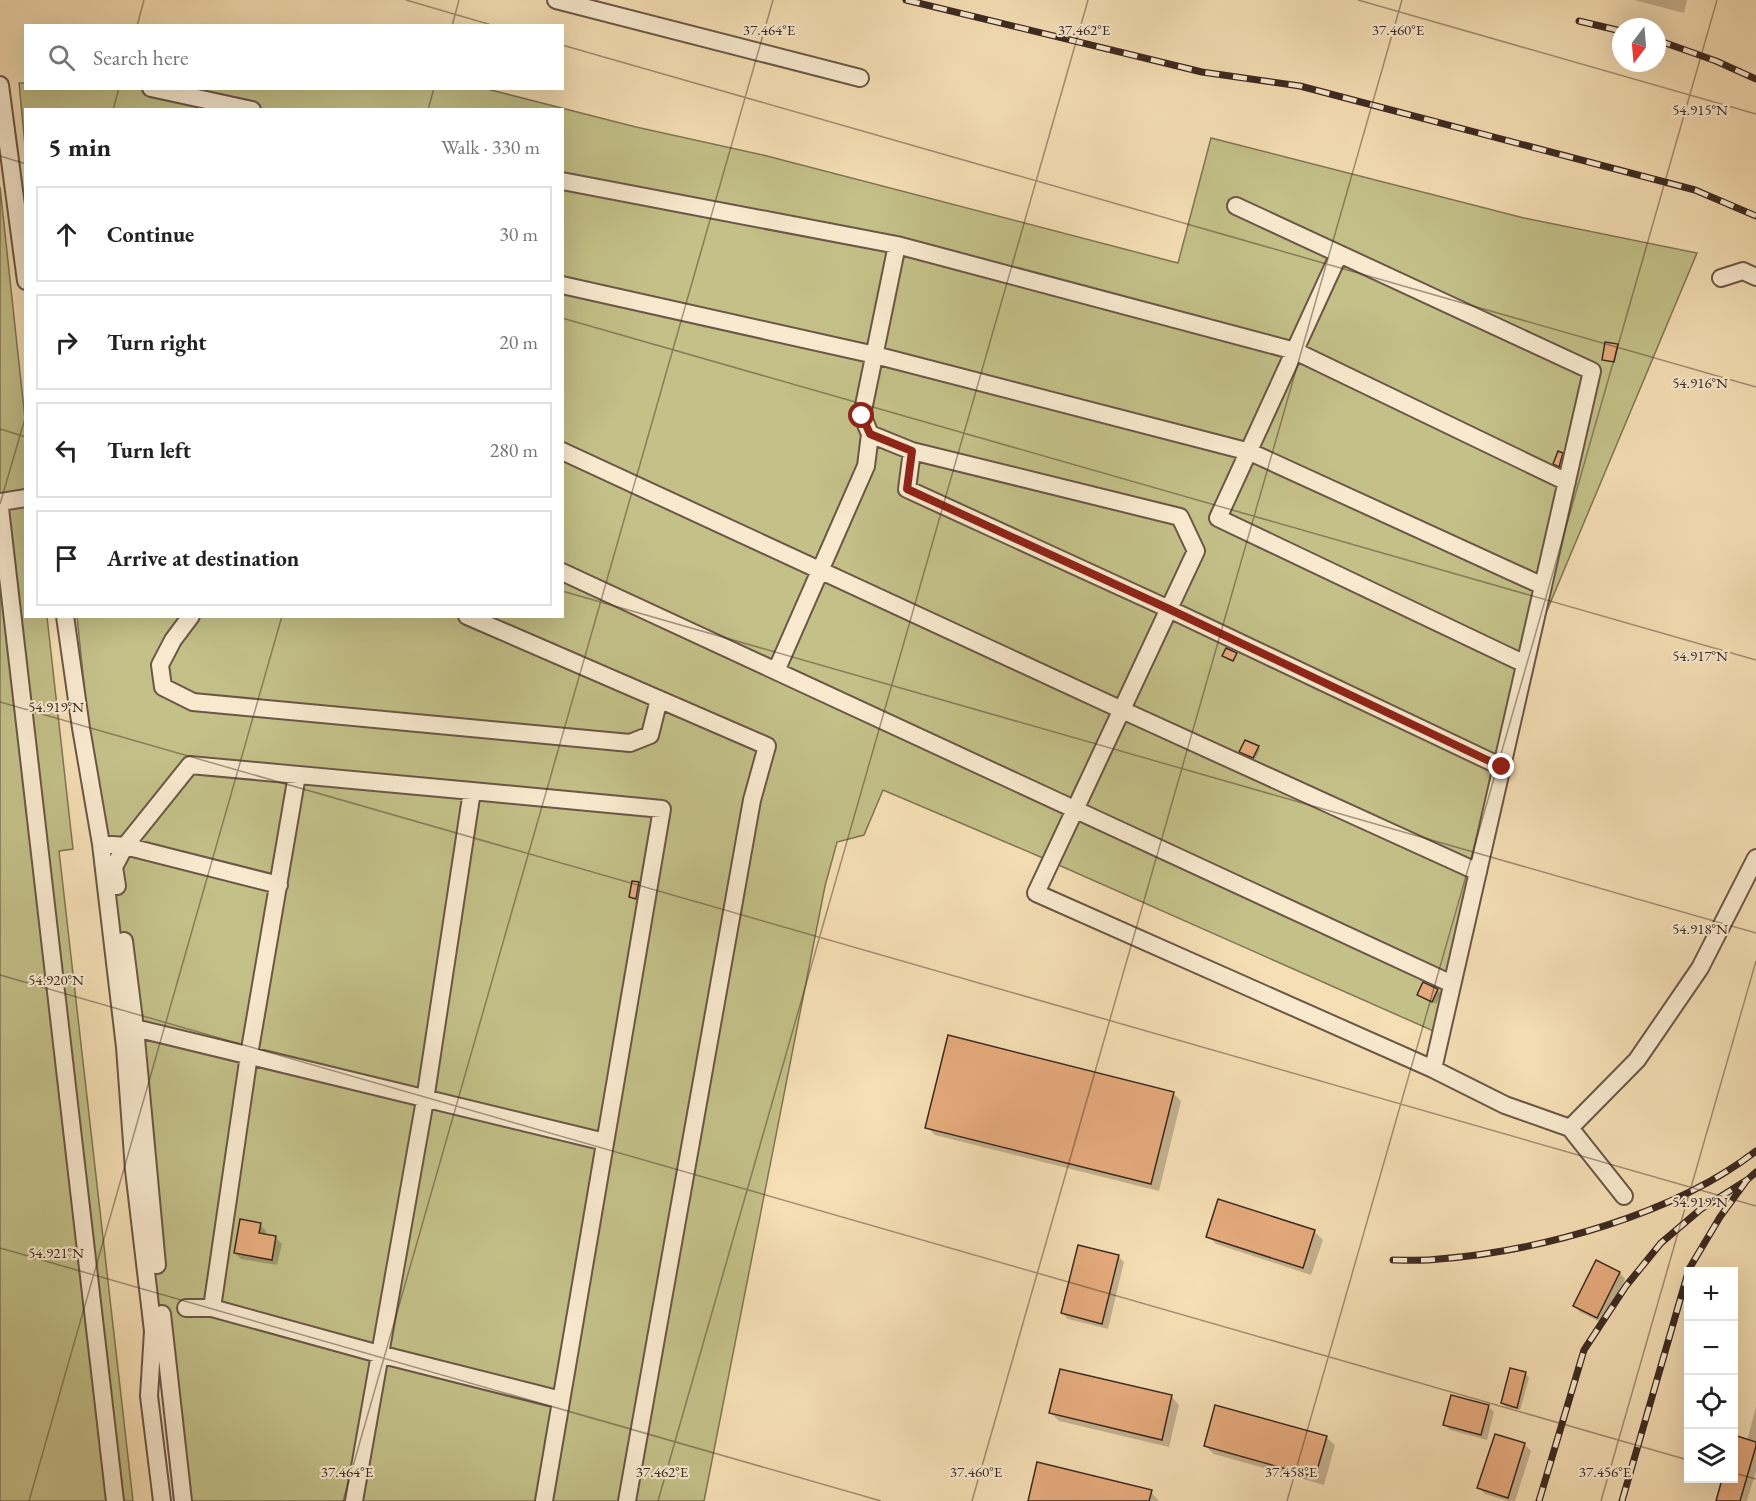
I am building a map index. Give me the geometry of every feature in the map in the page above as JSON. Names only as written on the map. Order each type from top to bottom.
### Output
[{"type":"street","points":[[556,0],[860,78]]},
{"type":"street","points":[[0,85],[24,266]]},
{"type":"street","points":[[161,90],[243,108]]},
{"type":"street","points":[[564,182],[897,245],[1295,351],[1567,482]]},
{"type":"street","points":[[1236,206],[1592,371],[1433,1069]]},
{"type":"street","points":[[776,671],[866,466],[870,434],[862,416],[897,245]]},
{"type":"street","points":[[1340,254],[1218,518],[1525,664]]},
{"type":"street","points":[[1721,278],[1743,271],[1756,277]]},
{"type":"street","points":[[564,285],[875,355],[1250,452],[1543,586]]},
{"type":"street","points":[[870,434],[912,451],[1180,516],[1196,551],[1036,893],[1433,1069],[1505,1105],[1570,1128],[1624,1196]]},
{"type":"street","points":[[912,451],[907,489],[1169,609],[1502,767]]},
{"type":"street","points":[[564,452],[1478,872]]},
{"type":"street","points":[[0,502],[24,498]]},
{"type":"street","points":[[0,508],[115,1501]]},
{"type":"street","points":[[564,573],[1452,984]]},
{"type":"street","points":[[65,618],[81,729],[101,843],[125,1047],[134,1170],[153,1330],[149,1396],[162,1501]]},
{"type":"street","points":[[190,618],[173,640],[160,665],[163,687],[192,702],[630,743],[650,735],[659,699]]},
{"type":"street","points":[[472,618],[767,746],[752,800],[627,1501]]},
{"type":"street","points":[[183,1501],[162,1318],[135,1028],[114,867],[125,846],[190,765],[662,809],[544,1501]]},
{"type":"street","points":[[212,1308],[249,1055],[297,775]]},
{"type":"street","points":[[354,1501],[425,1100],[472,791]]},
{"type":"street","points":[[101,843],[125,846],[279,885]]},
{"type":"street","points":[[1570,1128],[1637,1060],[1700,968],[1756,858]]},
{"type":"street","points":[[135,1028],[605,1142]]},
{"type":"street","points":[[186,1308],[212,1308],[379,1354],[561,1400]]},
{"type":"shaded area","points":[[19,83],[24,83],[24,90],[491,90],[562,108],[24,108],[24,136]]},
{"type":"shaded area","points":[[564,109],[767,156],[1178,263],[1211,138],[1524,218],[1697,253],[1541,625],[1447,1037],[1036,855],[883,790],[864,835],[837,842],[825,886],[704,1501],[177,1501],[77,618],[564,618]]},
{"type":"shaded area","points":[[0,187],[24,410],[24,618],[47,618],[73,849],[59,851],[133,1501],[0,1501]]},
{"type":"building","points":[[1605,342],[1618,344],[1614,362],[1602,360]]},
{"type":"building","points":[[1558,451],[1563,453],[1559,467],[1553,464]]},
{"type":"building","points":[[1226,648],[1237,653],[1233,661],[1222,656]]},
{"type":"building","points":[[1245,740],[1259,746],[1253,758],[1239,752]]},
{"type":"building","points":[[632,881],[639,882],[636,899],[629,897]]},
{"type":"building","points":[[1423,982],[1438,989],[1432,1002],[1417,995]]},
{"type":"building","points":[[948,1035],[1174,1092],[1151,1184],[925,1128]]},
{"type":"building","points":[[1218,1199],[1315,1230],[1303,1268],[1206,1237]]},
{"type":"building","points":[[240,1219],[261,1223],[259,1233],[276,1236],[272,1260],[234,1253]]},
{"type":"building","points":[[1078,1245],[1119,1255],[1102,1324],[1061,1313]]},
{"type":"building","points":[[1596,1260],[1620,1272],[1597,1318],[1573,1306]]},
{"type":"building","points":[[1510,1368],[1526,1372],[1517,1408],[1501,1403]]},
{"type":"building","points":[[1060,1369],[1172,1395],[1162,1440],[1049,1413]]},
{"type":"building","points":[[1451,1395],[1489,1405],[1481,1435],[1443,1425]]},
{"type":"building","points":[[1215,1405],[1327,1436],[1315,1477],[1204,1446]]},
{"type":"building","points":[[1495,1434],[1525,1443],[1508,1498],[1477,1488]]},
{"type":"building","points":[[1738,1436],[1756,1442],[1740,1501],[1716,1501],[1721,1483],[1738,1483]]},
{"type":"building","points":[[1037,1462],[1152,1490],[1149,1501],[1028,1501]]},
{"type":"railway","points":[[906,0],[1202,72],[1300,86],[1695,190],[1756,216]]},
{"type":"railway","points":[[1579,21],[1612,29]]},
{"type":"railway","points":[[1666,43],[1716,61],[1756,79]]},
{"type":"railway","points":[[1393,1260],[1428,1260],[1479,1255],[1520,1248],[1605,1226],[1687,1193],[1756,1151]]},
{"type":"railway","points":[[1622,1501],[1689,1269],[1720,1217],[1747,1180],[1756,1172]]},
{"type":"railway","points":[[1539,1501],[1584,1350],[1626,1286],[1661,1243],[1701,1209],[1747,1180]]},
{"type":"route","points":[[862,416],[870,434],[912,451],[907,489],[1169,609],[1502,767]]}]
